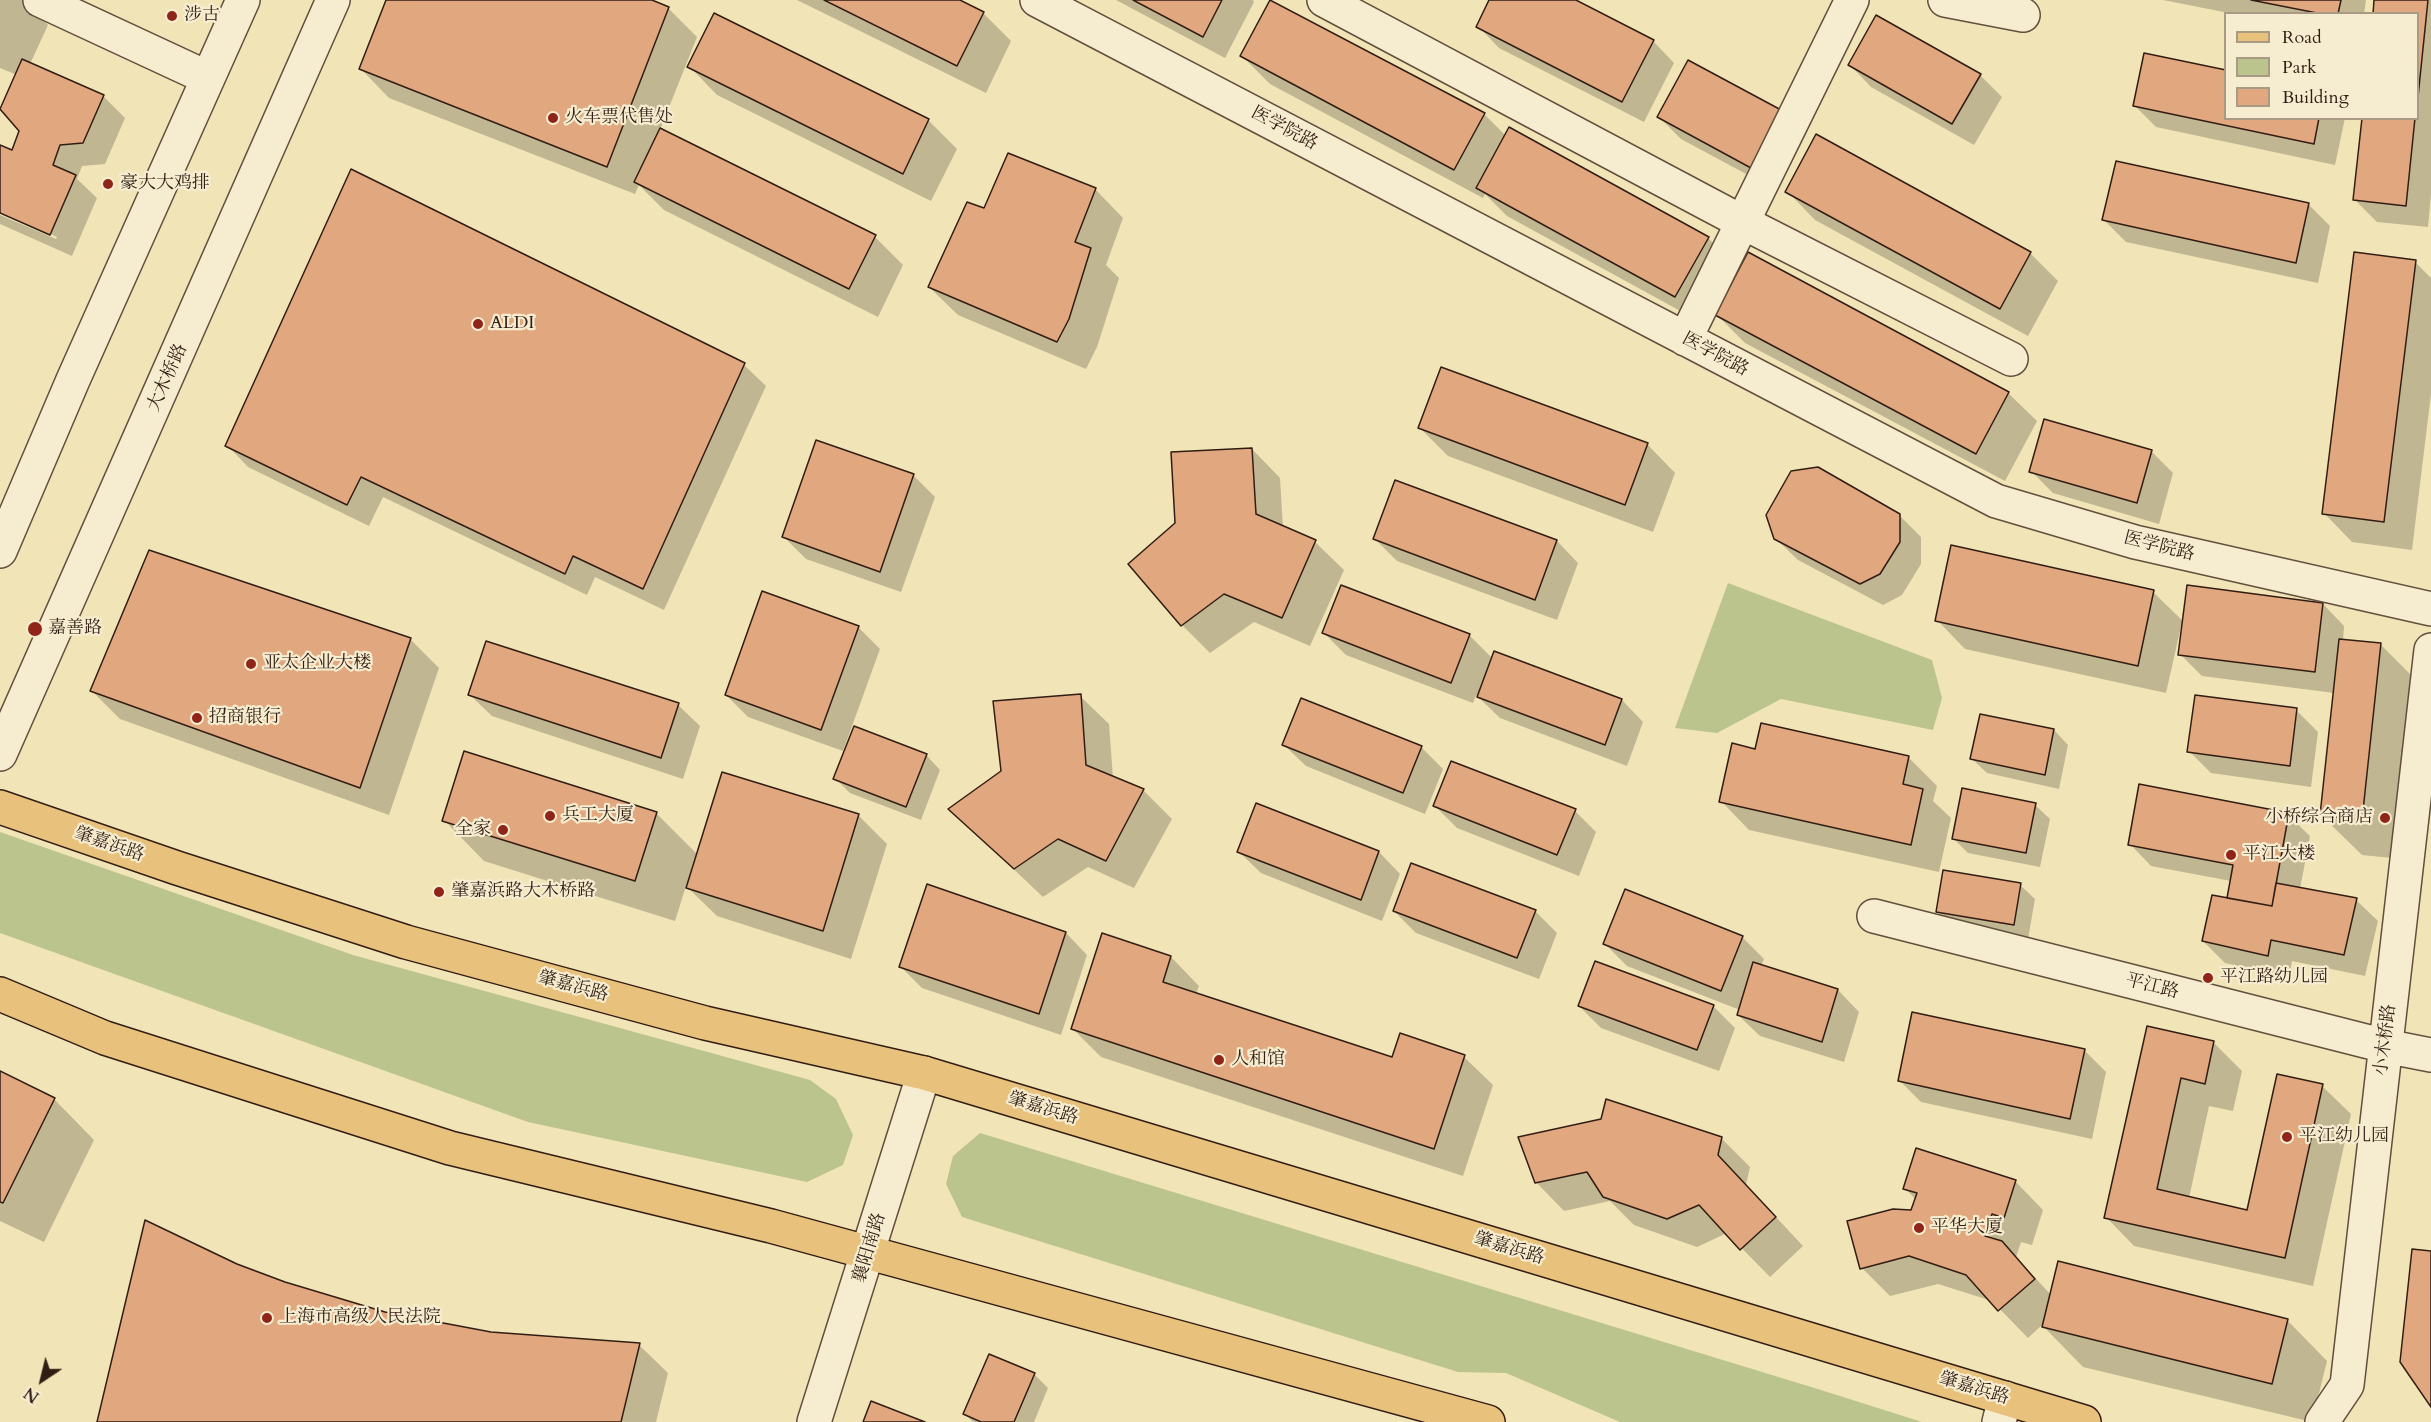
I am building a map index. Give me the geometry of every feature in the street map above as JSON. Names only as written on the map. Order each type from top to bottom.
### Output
[{"type":"main road","name":"肇嘉浜路","points":[[0,807],[177,868],[406,942],[705,1023],[924,1073],[2002,1410],[2084,1422]]},
{"type":"main road","points":[[0,994],[105,1038],[450,1148],[771,1226],[1488,1422]]},
{"type":"street","points":[[40,0],[208,78]]},
{"type":"street","points":[[0,551],[243,0]]},
{"type":"street","name":"大木桥路","points":[[0,754],[333,0]]},
{"type":"street","name":"医学院路","points":[[1037,0],[1996,501],[2135,542],[2431,609]]},
{"type":"street","points":[[1324,0],[1744,222],[2011,359]]},
{"type":"street","points":[[1685,339],[1852,0]]},
{"type":"street","points":[[1945,0],[2023,15]]},
{"type":"street","name":"小木桥路","points":[[2322,1422],[2347,1385],[2431,650]]},
{"type":"street","name":"平江路","points":[[1874,916],[2385,1046],[2431,1054]]},
{"type":"street","name":"襄阳南路","points":[[814,1422],[924,1073]]},
{"type":"green space","points":[[1728,583],[1932,660],[1942,698],[1933,730],[1781,699],[1717,733],[1675,728]]},
{"type":"green space","points":[[0,832],[353,955],[810,1080],[836,1099],[853,1135],[843,1165],[807,1182],[528,1122],[0,933]]},
{"type":"green space","points":[[980,1133],[1922,1422],[1620,1422],[1506,1373],[1458,1372],[962,1217],[946,1184],[953,1156]]},
{"type":"building","points":[[386,0],[652,0],[669,7],[607,167],[359,69]]},
{"type":"building","points":[[824,0],[960,0],[984,12],[957,66]]},
{"type":"building","points":[[1133,0],[1222,0],[1203,37]]},
{"type":"building","points":[[1270,0],[1485,113],[1454,170],[1240,56]]},
{"type":"building","points":[[1489,0],[1576,0],[1654,40],[1622,102],[1476,27]]},
{"type":"building","points":[[2251,0],[2341,0],[2338,12],[2312,12]]},
{"type":"building","points":[[2374,0],[2428,0],[2419,87],[2419,12],[2373,12]]},
{"type":"building","points":[[714,13],[929,119],[903,174],[687,67]]},
{"type":"building","points":[[1876,15],[1981,74],[1952,124],[1848,65]]},
{"type":"building","points":[[2144,53],[2224,70],[2224,120],[2319,120],[2314,144],[2133,106]]},
{"type":"building","points":[[22,59],[104,95],[83,143],[60,145],[53,165],[76,175],[50,235],[0,213],[0,145],[12,150],[19,131],[0,109]]},
{"type":"building","points":[[1688,60],[1783,111],[1751,168],[1657,117]]},
{"type":"building","points":[[2362,120],[2415,120],[2406,206],[2353,200]]},
{"type":"building","points":[[1509,127],[1709,237],[1675,297],[1476,188]]},
{"type":"building","points":[[660,128],[876,235],[849,289],[634,182]]},
{"type":"building","points":[[1816,134],[2031,252],[2000,309],[1785,192]]},
{"type":"building","points":[[1008,153],[1096,188],[1075,242],[1091,248],[1069,319],[1057,342],[928,287],[967,202],[984,208]]},
{"type":"building","points":[[2116,161],[2309,203],[2296,263],[2102,220]]},
{"type":"building","points":[[351,169],[745,363],[643,589],[573,556],[565,574],[361,477],[347,505],[225,446]]},
{"type":"building","points":[[1748,252],[2009,392],[1976,454],[1715,315]]},
{"type":"building","points":[[2354,252],[2416,260],[2384,522],[2322,514]]},
{"type":"building","points":[[1441,367],[1648,443],[1625,505],[1418,428]]},
{"type":"building","points":[[2044,419],[2152,450],[2137,503],[2029,472]]},
{"type":"building","points":[[816,440],[914,474],[880,572],[782,537]]},
{"type":"building","points":[[1252,448],[1256,514],[1316,540],[1282,618],[1224,594],[1181,626],[1128,564],[1175,523],[1171,452]]},
{"type":"building","points":[[1818,467],[1900,514],[1900,542],[1880,574],[1860,584],[1774,539],[1766,515],[1791,471]]},
{"type":"building","points":[[1395,480],[1557,540],[1535,600],[1373,539]]},
{"type":"building","points":[[1951,545],[2154,590],[2138,666],[1935,621]]},
{"type":"building","name":"亚太企业大楼","points":[[149,550],[411,638],[360,788],[90,691]]},
{"type":"building","points":[[1341,585],[1470,634],[1451,683],[1322,633]]},
{"type":"building","points":[[2187,585],[2323,603],[2315,672],[2178,655]]},
{"type":"building","points":[[762,591],[859,626],[821,730],[725,695]]},
{"type":"building","points":[[2339,639],[2381,643],[2362,820],[2320,815]]},
{"type":"building","points":[[486,641],[679,703],[661,758],[468,695]]},
{"type":"building","points":[[1494,651],[1622,699],[1605,745],[1477,697]]},
{"type":"building","points":[[1081,694],[1086,765],[1144,789],[1106,861],[1058,839],[1014,869],[948,809],[1001,771],[993,701]]},
{"type":"building","points":[[2195,695],[2297,708],[2290,766],[2187,752]]},
{"type":"building","points":[[1301,698],[1422,746],[1403,793],[1282,745]]},
{"type":"building","points":[[1980,714],[2054,729],[2045,775],[1970,759]]},
{"type":"building","points":[[1761,723],[1909,756],[1903,784],[1923,789],[1911,845],[1719,802],[1732,743],[1755,749]]},
{"type":"building","points":[[854,726],[927,754],[906,807],[833,779]]},
{"type":"building","name":"兵工大厦","points":[[464,751],[657,812],[635,881],[442,821]]},
{"type":"building","points":[[1451,761],[1576,809],[1557,855],[1433,806]]},
{"type":"building","points":[[722,772],[859,814],[823,931],[686,888]]},
{"type":"building","name":"平江大楼","points":[[2139,784],[2289,813],[2272,906],[2227,898],[2233,865],[2128,845]]},
{"type":"building","points":[[1962,788],[2036,803],[2026,853],[1952,839]]},
{"type":"building","points":[[1256,803],[1379,851],[1361,900],[1237,852]]},
{"type":"building","points":[[1411,863],[1536,910],[1517,958],[1393,911]]},
{"type":"building","points":[[1943,870],[2021,883],[2014,925],[1936,912]]},
{"type":"building","points":[[2276,883],[2357,898],[2344,955],[2271,940],[2268,956],[2202,941],[2212,895],[2272,906]]},
{"type":"building","points":[[927,884],[1066,932],[1039,1014],[899,967]]},
{"type":"building","points":[[1625,889],[1743,936],[1721,991],[1603,944]]},
{"type":"building","points":[[1102,933],[1171,956],[1163,982],[1392,1057],[1400,1033],[1465,1055],[1434,1149],[1071,1029]]},
{"type":"building","points":[[1595,961],[1714,1005],[1697,1050],[1578,1006]]},
{"type":"building","points":[[1753,962],[1838,989],[1822,1042],[1737,1015]]},
{"type":"building","points":[[1912,1012],[2085,1049],[2070,1119],[1898,1081]]},
{"type":"building","name":"平江幼儿园","points":[[2147,1026],[2214,1041],[2205,1084],[2181,1078],[2157,1189],[2247,1210],[2277,1074],[2323,1084],[2285,1258],[2104,1218]]},
{"type":"building","points":[[0,1071],[55,1098],[3,1203],[0,1202]]},
{"type":"building","points":[[1606,1099],[1722,1137],[1718,1155],[1776,1217],[1740,1250],[1699,1205],[1667,1219],[1603,1197],[1587,1172],[1535,1183],[1518,1137],[1601,1119]]},
{"type":"building","name":"平华大厦","points":[[1916,1148],[2016,1180],[2004,1218],[1992,1214],[1985,1236],[2002,1241],[2035,1279],[1998,1311],[1966,1275],[1909,1256],[1860,1269],[1847,1221],[1893,1209],[1911,1210],[1917,1193],[1903,1189]]},
{"type":"building","name":"上海市高级人民法院","points":[[145,1220],[237,1264],[285,1282],[385,1312],[491,1332],[640,1343],[621,1422],[97,1422]]},
{"type":"building","points":[[2412,1249],[2431,1251],[2431,1407],[2400,1362]]},
{"type":"building","points":[[2058,1261],[2288,1319],[2272,1384],[2042,1327]]},
{"type":"building","points":[[989,1354],[1035,1373],[1014,1422],[981,1422],[963,1414]]},
{"type":"building","points":[[871,1401],[925,1422],[863,1422]]},
{"type":"place","name":"涉古","points":[[172,16]]},
{"type":"place","name":"火车票代售处","points":[[553,118]]},
{"type":"place","name":"豪大大鸡排","points":[[108,184]]},
{"type":"place","name":"ALDI","points":[[478,324]]},
{"type":"place","name":"嘉善路","points":[[35,629]]},
{"type":"place","name":"亚太企业大楼","points":[[251,664]]},
{"type":"place","name":"招商银行","points":[[197,718]]},
{"type":"place","name":"兵工大厦","points":[[550,816]]},
{"type":"place","name":"小桥综合商店","points":[[2385,818]]},
{"type":"place","name":"全家","points":[[503,830]]},
{"type":"place","name":"平江大楼","points":[[2231,855]]},
{"type":"place","name":"肇嘉浜路大木桥路","points":[[439,892]]},
{"type":"place","name":"平江路幼儿园","points":[[2208,978]]},
{"type":"place","name":"人和馆","points":[[1219,1060]]},
{"type":"place","name":"平江幼儿园","points":[[2287,1137]]},
{"type":"place","name":"平华大厦","points":[[1919,1228]]},
{"type":"place","name":"上海市高级人民法院","points":[[267,1318]]}]
